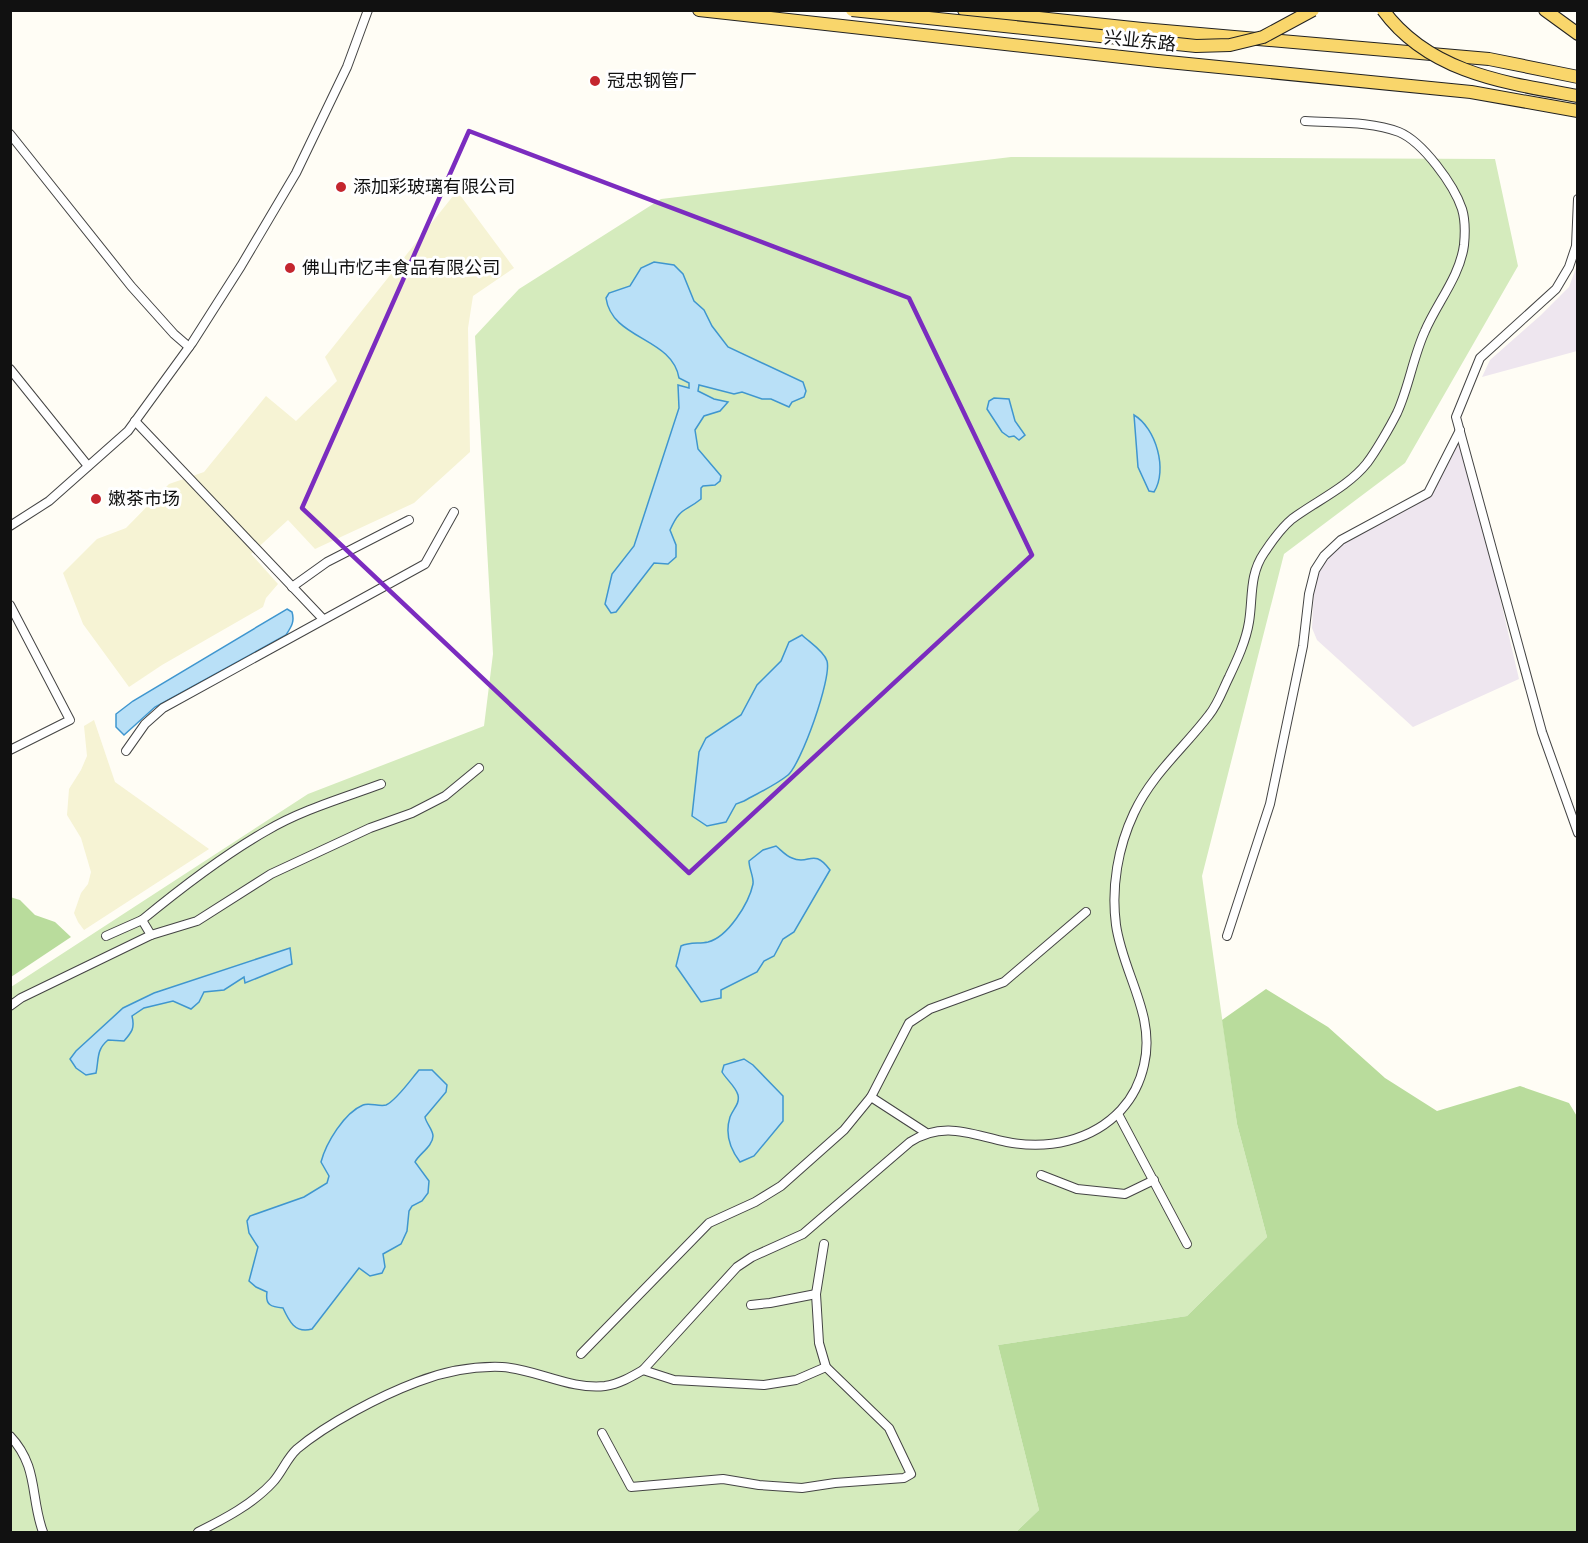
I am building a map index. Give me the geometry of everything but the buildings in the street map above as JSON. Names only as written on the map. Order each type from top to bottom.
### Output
[{"type":"main road","name":"兴业东路","points":[[699,10],[1158,61],[1471,92],[1578,111]]},
{"type":"main road","points":[[852,10],[1196,46],[1230,45],[1263,37],[1313,10]]},
{"type":"main road","name":"兴业东路","points":[[964,10],[1142,29],[1490,59],[1578,77]]},
{"type":"main road","points":[[1383,10],[1414,42],[1450,64],[1485,78],[1578,96]]},
{"type":"main road","points":[[1545,10],[1578,34]]},
{"type":"street","points":[[10,526],[49,501],[128,431],[189,347],[241,266],[296,173],[347,67],[368,10]]},
{"type":"street","points":[[198,1533],[225,1519],[252,1500],[274,1481],[296,1450],[327,1428],[417,1382],[453,1371],[501,1367],[537,1373],[568,1383],[604,1386],[625,1380],[643,1370],[737,1267],[752,1257],[803,1234],[910,1142],[925,1132],[954,1130],[1011,1143],[1064,1143],[1080,1138],[1118,1114],[1133,1096],[1143,1070],[1148,1047],[1142,1007],[1116,928],[1114,894],[1120,849],[1135,811],[1156,775],[1212,712],[1236,662],[1249,625],[1252,584],[1262,556],[1289,522],[1347,481],[1366,464],[1397,412],[1424,332],[1458,267],[1464,245],[1463,212],[1441,173],[1421,147],[1400,132],[1367,125],[1305,121]]},
{"type":"street","points":[[10,134],[130,286],[189,347]]},
{"type":"street","points":[[1578,200],[1576,246],[1569,267],[1556,289],[1480,358],[1456,417],[1542,732],[1578,833]]},
{"type":"street","points":[[10,369],[88,466]]},
{"type":"street","points":[[135,421],[323,619]]},
{"type":"street","points":[[1227,936],[1270,804],[1303,646],[1309,594],[1315,570],[1324,556],[1341,540],[1428,493],[1460,430]]},
{"type":"street","points":[[126,751],[145,724],[163,708],[425,564],[454,512]]},
{"type":"street","points":[[292,586],[327,562],[409,520]]},
{"type":"street","points":[[10,605],[70,720],[10,750]]},
{"type":"street","points":[[10,1006],[21,998],[151,935],[197,921],[271,874],[446,796],[479,768]]},
{"type":"street","points":[[106,936],[142,920],[187,884],[267,831],[309,811],[381,784]]},
{"type":"street","points":[[581,1354],[709,1223],[755,1202],[781,1186],[844,1130],[871,1097],[909,1023],[930,1009],[1004,982],[1086,912]]},
{"type":"street","points":[[142,920],[151,935]]},
{"type":"street","points":[[871,1097],[925,1132]]},
{"type":"street","points":[[1118,1114],[1186,1244]]},
{"type":"street","points":[[1041,1175],[1077,1189],[1125,1194],[1154,1180]]},
{"type":"street","points":[[602,1433],[631,1487],[723,1479],[759,1485],[802,1488],[904,1478],[911,1474],[889,1428],[826,1367],[819,1343],[816,1294],[824,1244]]},
{"type":"street","points":[[751,1305],[816,1294]]},
{"type":"street","points":[[643,1370],[674,1380],[764,1385],[796,1380],[826,1367]]},
{"type":"street","points":[[10,1436],[18,1445],[30,1467],[43,1533]]},
{"type":"highlighted area","points":[[469,131],[909,298],[1032,555],[689,873],[302,508]]},
{"type":"shaded area","points":[[457,191],[514,268],[473,296],[468,328],[470,452],[414,503],[315,549],[288,520],[251,554],[278,584],[266,598],[263,607],[162,665],[129,687],[83,624],[63,573],[97,539],[126,528],[169,484],[204,472],[266,396],[296,421],[337,381],[325,357]]},
{"type":"shaded area","points":[[1577,265],[1577,351],[1482,377],[1490,360],[1569,287]]},
{"type":"shaded area","points":[[1460,440],[1476,495],[1519,679],[1413,727],[1317,640],[1312,628],[1314,587],[1326,557],[1337,548],[1426,497]]},
{"type":"shaded area","points":[[94,720],[115,782],[209,849],[84,930],[74,913],[81,893],[88,884],[91,872],[81,838],[67,815],[69,789],[87,756],[84,726]]},
{"type":"green space","points":[[1011,157],[1495,159],[1518,266],[1405,463],[1284,554],[1202,876],[1237,1124],[1267,1237],[1187,1316],[998,1345],[1039,1510],[1016,1532],[11,1532],[11,987],[308,794],[484,726],[493,654],[475,336],[519,289],[661,199]]},
{"type":"green space","points":[[10,897],[20,900],[35,915],[55,922],[71,937],[11,977]]},
{"type":"green space","points":[[1266,989],[1328,1027],[1385,1078],[1437,1111],[1520,1086],[1569,1103],[1578,1118],[1577,1532],[1016,1532],[1039,1510],[998,1345],[1187,1316],[1267,1237],[1237,1124],[1222,1020]]},
{"type":"water","points":[[654,262],[674,265],[683,274],[694,301],[704,310],[712,326],[728,347],[803,382],[806,391],[804,397],[792,402],[789,407],[771,399],[762,399],[742,392],[734,394],[699,385],[698,391],[714,399],[728,402],[720,411],[704,416],[695,430],[698,449],[721,476],[720,481],[715,485],[703,486],[701,499],[680,514],[674,523],[670,530],[676,545],[676,557],[668,564],[654,563],[616,612],[611,613],[605,604],[612,574],[634,546],[679,408],[678,385],[689,388],[689,383],[679,378],[674,365],[665,354],[619,322],[611,312],[606,298],[609,293],[630,286],[641,268]]},
{"type":"water","points":[[994,398],[1009,399],[1015,421],[1025,435],[1019,440],[1002,432],[987,409],[989,401]]},
{"type":"water","points":[[1134,415],[1148,429],[1158,450],[1160,473],[1154,492],[1149,491],[1138,467]]},
{"type":"water","points":[[287,609],[292,612],[293,619],[286,635],[155,707],[124,735],[116,727],[116,714],[133,701]]},
{"type":"water","points":[[802,635],[823,654],[827,661],[827,670],[820,702],[794,768],[772,786],[736,804],[726,822],[707,826],[692,816],[699,752],[706,738],[741,715],[757,685],[781,661],[789,642]]},
{"type":"water","points":[[776,846],[788,856],[798,860],[815,858],[830,870],[794,932],[783,939],[774,956],[764,961],[757,972],[721,990],[721,998],[701,1002],[676,966],[681,946],[708,942],[723,934],[742,909],[751,892],[753,879],[749,861],[763,850]]},
{"type":"water","points":[[290,948],[292,964],[245,983],[244,977],[224,990],[204,992],[199,1002],[191,1009],[173,1001],[144,1008],[132,1016],[132,1030],[124,1041],[108,1040],[101,1047],[96,1073],[86,1075],[76,1068],[70,1059],[123,1008],[154,993]]},
{"type":"water","points":[[744,1059],[753,1065],[783,1096],[783,1121],[754,1156],[740,1162],[728,1135],[730,1117],[738,1101],[738,1095],[722,1072],[724,1065]]},
{"type":"water","points":[[419,1070],[432,1070],[447,1085],[446,1092],[425,1117],[433,1134],[432,1140],[415,1162],[429,1181],[428,1193],[409,1211],[407,1231],[401,1244],[383,1254],[385,1267],[382,1273],[370,1276],[359,1268],[312,1329],[301,1330],[290,1322],[283,1308],[268,1303],[267,1292],[249,1281],[258,1247],[249,1233],[247,1221],[250,1216],[304,1197],[327,1183],[329,1176],[321,1162],[331,1138],[343,1122],[363,1105],[390,1103]]},
{"type":"place","name":"冠忠钢管厂","points":[[595,81]]},
{"type":"place","name":"添加彩玻璃有限公司","points":[[341,187]]},
{"type":"place","name":"佛山市忆丰食品有限公司","points":[[290,268]]},
{"type":"place","name":"嫩茶市场","points":[[96,499]]}]
